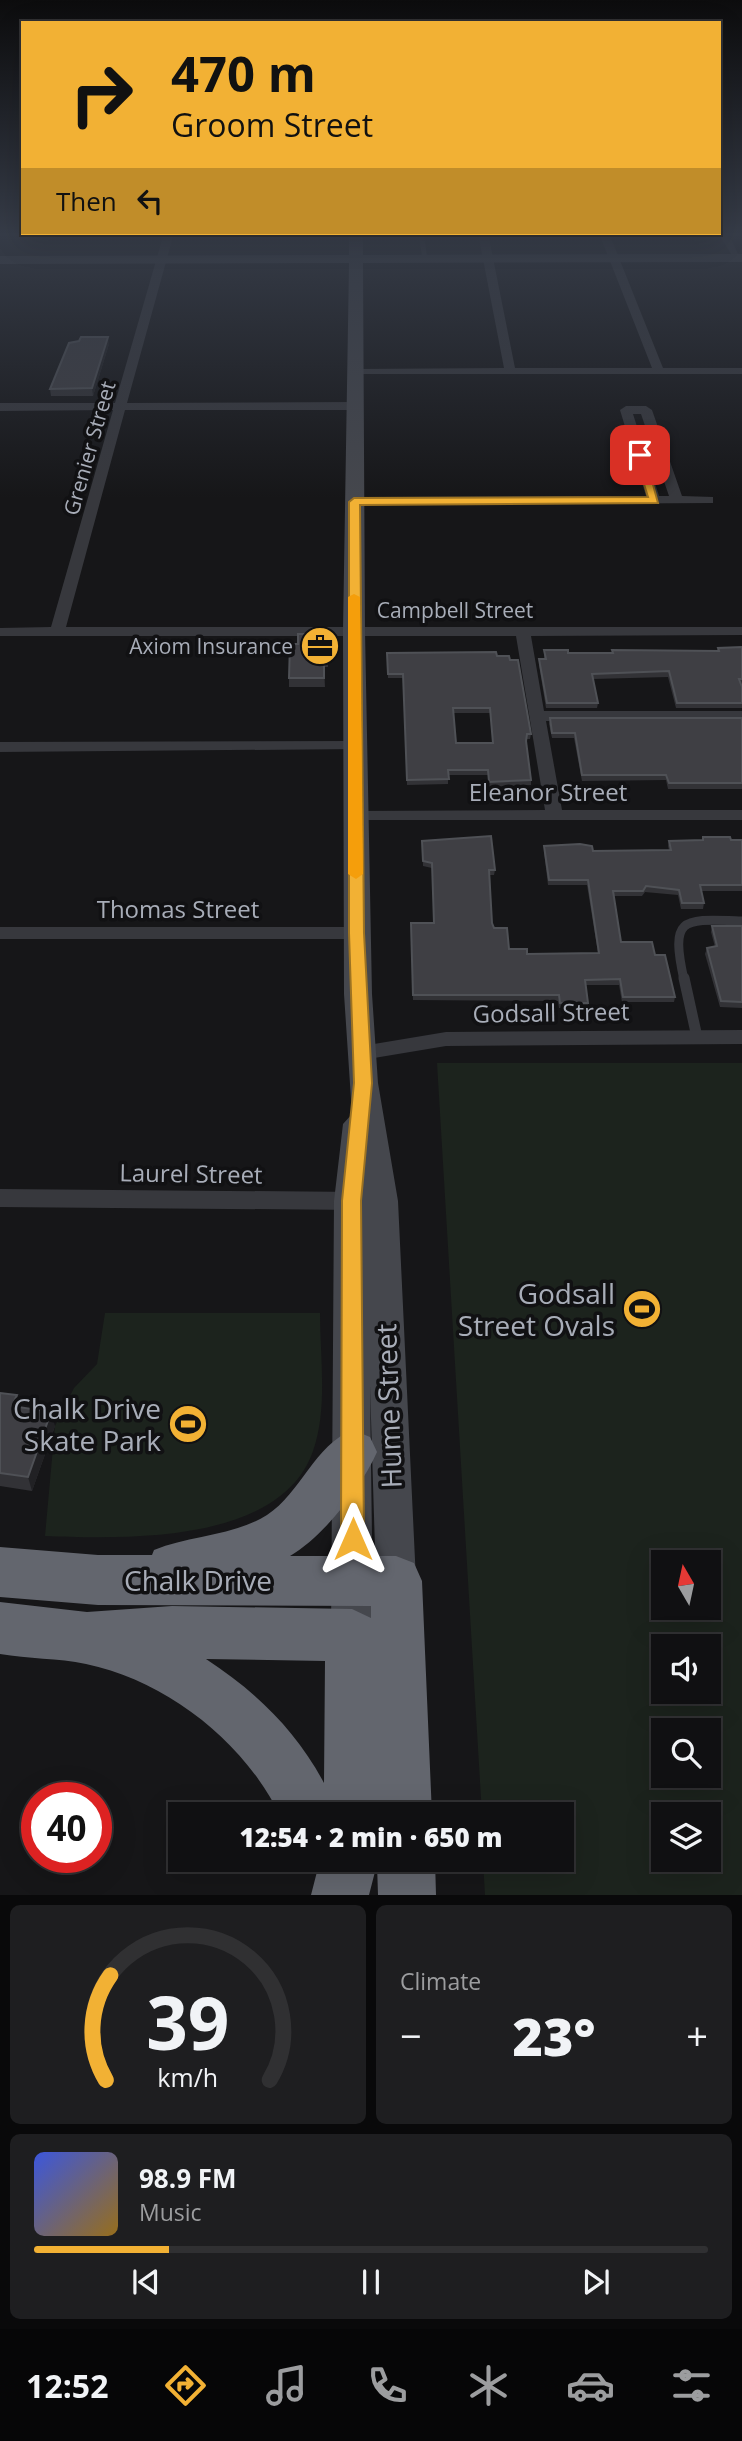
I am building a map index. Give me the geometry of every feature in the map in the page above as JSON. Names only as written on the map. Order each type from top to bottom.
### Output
[{"type":"highway","points":[[128,1579],[252,1548],[275,1538],[298,1520],[353,1452]]},
{"type":"highway","name":"Chalk Drive","points":[[0,1572],[46,1577],[128,1579],[374,1580]]},
{"type":"highway","name":"Hume Street","points":[[374,1580],[375,1634],[402,1802]]},
{"type":"highway","points":[[0,1628],[87,1638],[173,1632],[375,1634],[354,1802]]},
{"type":"highway","points":[[87,1638],[154,1661],[190,1679],[230,1708],[262,1740],[290,1778],[303,1802]]},
{"type":"highway","points":[[327,1872],[332,1895]]},
{"type":"highway","points":[[340,1895],[346,1872]]},
{"type":"highway","points":[[406,1872],[407,1895]]},
{"type":"street","name":"Grenier Street","points":[[57,632],[144,321]]},
{"type":"street","name":"Hume Street","points":[[355,321],[356,933],[366,1201],[374,1580]]},
{"type":"street","points":[[500,321],[510,372]]},
{"type":"street","points":[[639,321],[659,371]]},
{"type":"street","points":[[355,372],[742,371]]},
{"type":"street","points":[[0,407],[355,406]]},
{"type":"street","points":[[654,500],[626,410],[646,410],[677,500]]},
{"type":"street","points":[[354,502],[708,500]]},
{"type":"street","points":[[523,631],[554,815]]},
{"type":"street","name":"Campbell Street","points":[[0,632],[742,631]]},
{"type":"street","points":[[538,716],[742,716]]},
{"type":"street","points":[[0,747],[354,746]]},
{"type":"street","name":"Eleanor Street","points":[[355,816],[742,815]]},
{"type":"street","name":"Thomas Street","points":[[0,933],[356,933]]},
{"type":"street","name":"Godsall Street","points":[[362,1068],[446,1039],[742,1037]]},
{"type":"street","name":"Laurel Street","points":[[0,1198],[366,1201]]},
{"type":"street","name":"Hume Street","points":[[366,1201],[353,1452],[374,1580]]},
{"type":"lane","points":[[697,1037],[677,946],[678,933],[682,927],[699,921],[742,921]]},
{"type":"shaded area","points":[[437,1063],[742,1063],[742,1895],[485,1895],[484,1872],[574,1872],[574,1802],[481,1802]]},
{"type":"shaded area","name":"Chalk Drive Skate Park","points":[[105,1313],[320,1313],[322,1400],[318,1435],[313,1451],[296,1481],[269,1504],[235,1520],[197,1529],[116,1537],[45,1536],[55,1426],[74,1388],[97,1364]]},
{"type":"building","points":[[81,337],[108,337],[92,388],[50,389],[69,343],[79,341]]},
{"type":"building","points":[[298,634],[327,634],[324,678],[289,678],[290,644],[298,644]]},
{"type":"building","points":[[742,647],[742,679],[739,679],[742,703],[677,703],[669,671],[592,674],[598,703],[547,703],[539,659],[546,659],[544,650],[613,653],[612,650],[719,651],[718,648]]},
{"type":"building","points":[[496,652],[497,656],[509,656],[510,660],[518,660],[531,734],[527,734],[526,741],[531,780],[489,782],[488,770],[448,770],[449,779],[407,780],[403,674],[388,674],[387,653]],"holes":[[[453,708],[490,708],[493,743],[456,743]]]},
{"type":"building","points":[[550,718],[742,718],[742,783],[669,783],[666,775],[582,775],[575,733],[552,733]]},
{"type":"building","points":[[491,836],[495,870],[489,870],[492,923],[494,928],[507,928],[509,949],[527,949],[527,954],[599,953],[588,880],[549,880],[544,846],[580,844],[592,846],[593,851],[671,850],[669,841],[730,837],[731,840],[742,840],[742,885],[700,885],[704,903],[682,903],[679,890],[646,886],[643,891],[613,891],[621,942],[652,942],[655,955],[665,955],[675,997],[623,997],[620,979],[585,980],[588,1003],[560,1003],[559,995],[413,995],[411,923],[434,923],[432,863],[423,861],[422,841]]},
{"type":"building","points":[[712,926],[742,926],[742,1002],[721,1001],[707,948],[717,946]]},
{"type":"building","points":[[0,1393],[17,1395],[12,1406],[51,1412],[28,1477],[0,1473]]},
{"type":"slow traffic","points":[[354,597],[356,874]]},
{"type":"place","name":"Axiom Insurance","points":[[320,646]]},
{"type":"place","name":"Godsall Street Ovals","points":[[642,1309]]},
{"type":"place","name":"Chalk Drive Skate Park","points":[[188,1424]]},
{"type":"route","points":[[353,1539],[351,1201],[363,1083],[356,933],[354,502],[654,500],[640,455]]}]
